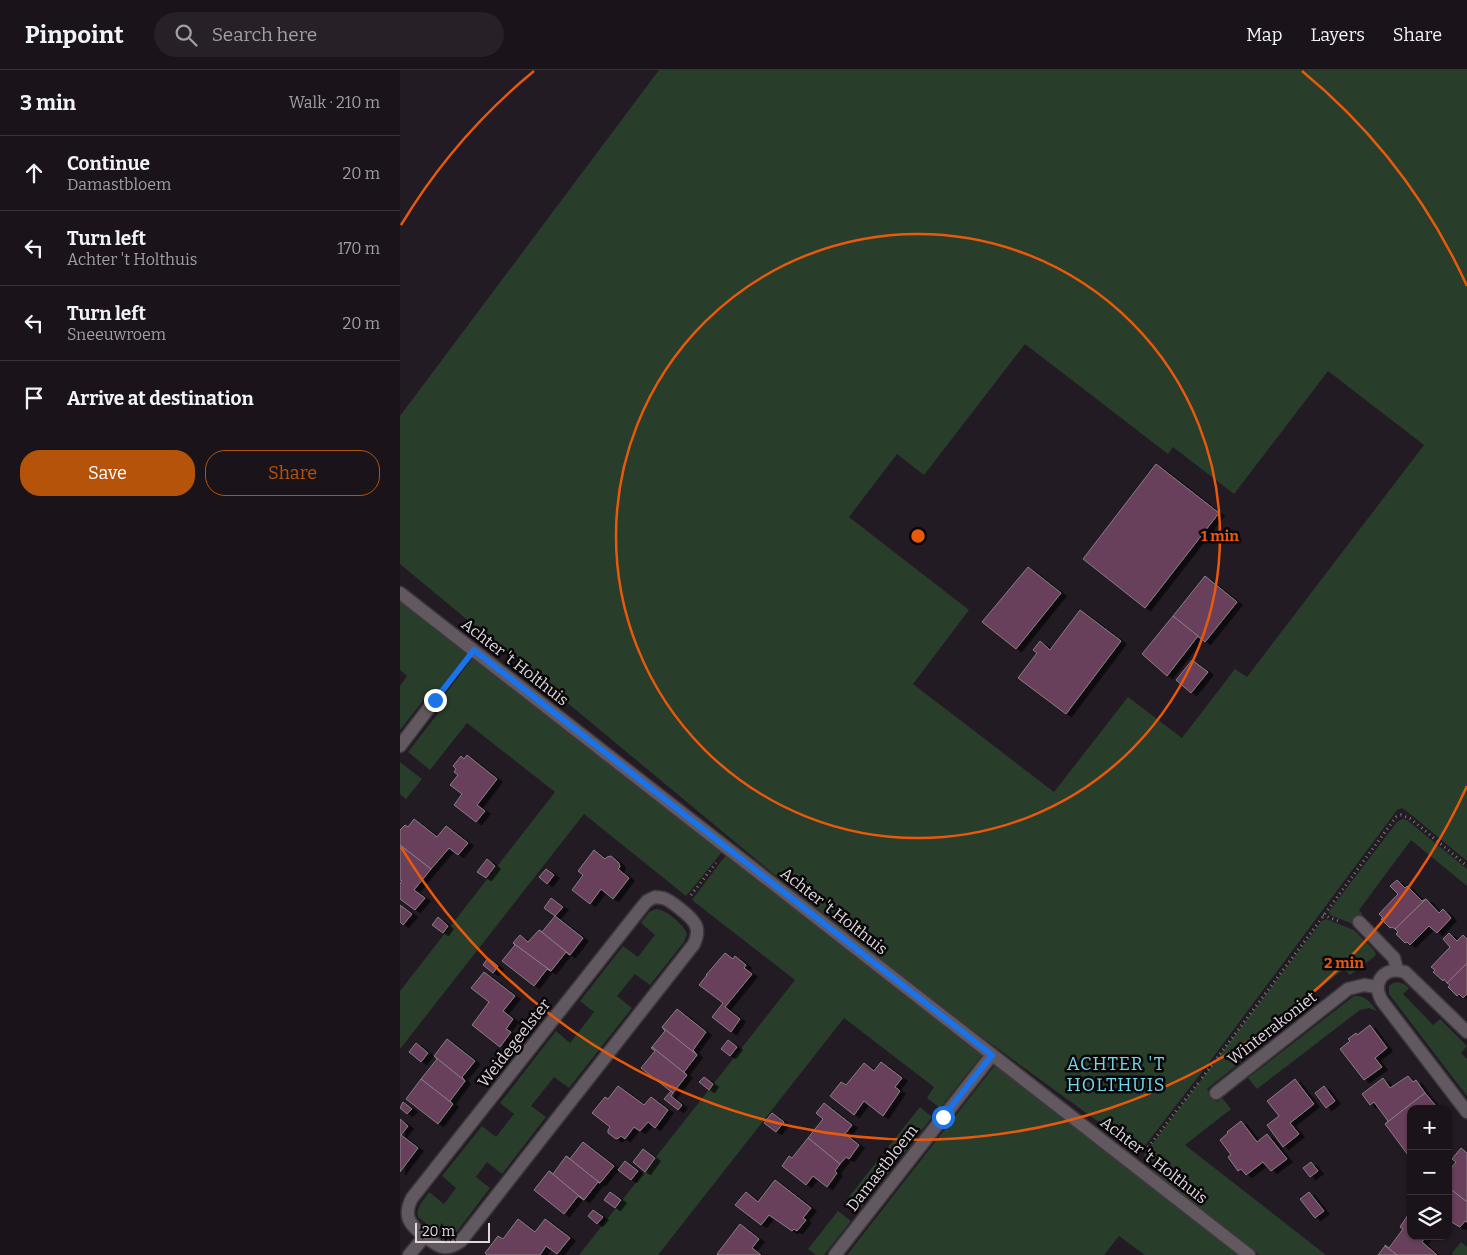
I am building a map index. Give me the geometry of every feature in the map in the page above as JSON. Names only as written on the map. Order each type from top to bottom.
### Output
[{"type":"street","name":"Achter 't Holthuis","points":[[400,593],[1249,1255]]},
{"type":"street","points":[[400,746],[435,700]]},
{"type":"street","name":"Weidegeelster","points":[[655,897],[669,901],[695,923],[698,930],[698,937],[688,951],[461,1240],[455,1245],[442,1247],[436,1245],[425,1236],[413,1227],[408,1220],[408,1206],[418,1191],[647,901],[655,897]]},
{"type":"street","points":[[1359,922],[1394,958],[1397,970]]},
{"type":"street","points":[[1467,1032],[1405,972],[1389,971],[1383,976],[1377,987],[1382,1001],[1467,1112]]},
{"type":"street","name":"Winterakoniet","points":[[1216,1093],[1348,989],[1364,985],[1377,987]]},
{"type":"street","name":"Damastbloem","points":[[835,1255],[992,1055]]},
{"type":"street","points":[[409,1255],[425,1236]]},
{"type":"path","points":[[435,700],[474,650]]},
{"type":"path","points":[[1144,1152],[1205,1074],[1396,817],[1401,815],[1411,819],[1467,866]]},
{"type":"path","points":[[680,910],[728,848]]},
{"type":"green space","points":[[659,70],[1467,70],[1467,861],[1409,813],[1402,808],[1397,810],[1140,1152],[968,1027],[884,962],[770,871],[400,564],[400,416]],"holes":[[[1025,344],[1168,454],[1173,447],[1234,494],[1328,371],[1424,445],[1247,677],[1235,669],[1182,738],[1128,697],[1054,792],[913,684],[969,610],[849,517],[897,454],[924,475]]]},
{"type":"green space","points":[[400,600],[468,653],[432,699],[427,696],[400,730],[400,686],[407,676],[400,670]]},
{"type":"green space","points":[[473,657],[722,852],[686,896],[584,814],[400,1049],[400,991],[555,792],[467,723],[430,770],[408,752],[442,708],[438,704]]},
{"type":"green space","points":[[400,762],[422,779],[406,799],[400,794]]},
{"type":"green space","points":[[1402,819],[1407,820],[1467,869],[1467,886],[1411,840],[1359,910],[1362,914],[1353,924],[1332,916],[1329,913],[1330,910],[1397,822]]},
{"type":"green space","points":[[726,855],[982,1055],[940,1108],[927,1098],[934,1087],[844,1018],[658,1255],[579,1255],[795,980],[692,900]]},
{"type":"green space","points":[[656,909],[665,912],[682,926],[687,934],[684,942],[650,985],[635,974],[617,996],[632,1008],[569,1088],[554,1077],[531,1106],[546,1117],[502,1174],[487,1162],[476,1177],[490,1188],[455,1234],[442,1236],[418,1217],[420,1204],[429,1192],[444,1204],[456,1188],[442,1176],[482,1126],[496,1137],[514,1114],[500,1103],[556,1031],[570,1043],[594,1012],[580,1001],[623,946],[638,957],[655,935],[641,923],[649,912]]},
{"type":"green space","points":[[1326,919],[1354,930],[1376,954],[1350,975],[1344,969],[1310,996],[1315,1003],[1305,1010],[1300,1004],[1266,1031],[1271,1038],[1207,1089],[1217,1102],[1222,1098],[1231,1109],[1185,1145],[1326,1255],[1259,1255],[1156,1175],[1144,1155],[1322,921]]},
{"type":"green space","points":[[1399,982],[1407,986],[1409,988],[1403,994],[1433,1025],[1440,1019],[1467,1046],[1461,1053],[1467,1059],[1467,1096],[1389,994],[1389,986]]},
{"type":"green space","points":[[1354,996],[1365,998],[1377,1011],[1369,1008],[1360,1010],[1257,1089],[1248,1078]]},
{"type":"green space","points":[[995,1065],[1240,1255],[1145,1255],[1119,1236],[1104,1255],[847,1255]]},
{"type":"green space","points":[[920,1107],[932,1117],[898,1161],[885,1151]]},
{"type":"green space","points":[[878,1160],[891,1170],[858,1212],[845,1202]]},
{"type":"green space","points":[[838,1211],[851,1221],[824,1255],[816,1255],[808,1249]]},
{"type":"green space","points":[[1461,1242],[1467,1247],[1467,1255],[1454,1255],[1452,1253]]},
{"type":"building","points":[[1156,464],[1219,513],[1145,608],[1083,559]]},
{"type":"building","points":[[1028,567],[1061,593],[1016,649],[982,622]]},
{"type":"building","points":[[1205,576],[1237,602],[1205,642],[1173,616]]},
{"type":"building","points":[[1080,610],[1121,641],[1066,714],[1018,678],[1037,653],[1033,650],[1040,641],[1050,650]]},
{"type":"building","points":[[1173,616],[1198,636],[1167,676],[1142,654]]},
{"type":"building","points":[[1192,660],[1208,672],[1191,693],[1176,680]]},
{"type":"building","points":[[467,755],[497,779],[477,805],[485,811],[476,822],[454,805],[462,794],[450,785],[458,775],[454,772],[456,769],[453,766],[461,756],[464,759]]},
{"type":"building","points":[[414,819],[437,837],[446,826],[468,843],[458,855],[449,848],[431,869],[400,845],[400,830],[405,825],[408,827]]},
{"type":"building","points":[[400,845],[431,869],[414,890],[425,898],[415,910],[400,899],[400,883],[402,881],[400,880]]},
{"type":"building","points":[[594,850],[605,859],[611,856],[619,863],[620,867],[618,869],[629,878],[613,899],[601,889],[590,904],[572,890],[583,875],[578,871]]},
{"type":"building","points":[[487,859],[495,866],[486,878],[477,872]]},
{"type":"building","points":[[546,869],[554,875],[547,884],[539,877]]},
{"type":"building","points":[[1397,880],[1405,888],[1407,886],[1422,901],[1426,899],[1395,929],[1390,928],[1381,919],[1383,918],[1379,914],[1398,894],[1390,886]]},
{"type":"building","points":[[551,898],[563,907],[555,916],[544,908]]},
{"type":"building","points":[[1426,899],[1439,913],[1443,909],[1451,918],[1437,933],[1429,926],[1410,945],[1407,942],[1405,943],[1396,934],[1398,932],[1395,929]]},
{"type":"building","points":[[400,905],[412,914],[403,925],[400,922]]},
{"type":"building","points":[[555,916],[583,938],[570,955],[539,930],[542,932]]},
{"type":"building","points":[[438,917],[448,926],[443,933],[432,925]]},
{"type":"building","points":[[539,930],[570,955],[566,952],[551,971],[513,943],[520,935],[528,942]]},
{"type":"building","points":[[1449,933],[1457,941],[1463,935],[1467,939],[1467,963],[1447,983],[1433,972],[1435,970],[1431,967],[1450,947],[1443,939]]},
{"type":"building","points":[[513,943],[551,971],[547,969],[534,986],[502,961],[515,945]]},
{"type":"building","points":[[725,953],[733,959],[735,956],[746,965],[744,968],[752,974],[725,1007],[740,1019],[731,1032],[712,1017],[723,1003],[699,985]]},
{"type":"building","points":[[488,958],[498,966],[493,973],[483,965]]},
{"type":"building","points":[[1467,963],[1467,994],[1463,998],[1459,994],[1457,996],[1448,987],[1450,985],[1447,983]]},
{"type":"building","points":[[484,972],[515,996],[503,1011],[513,1019],[506,1029],[511,1032],[500,1047],[472,1025],[489,1002],[471,988]]},
{"type":"building","points":[[677,1009],[706,1032],[693,1050],[697,1055],[662,1027]]},
{"type":"building","points":[[1370,1025],[1387,1048],[1375,1058],[1382,1067],[1364,1080],[1340,1049],[1350,1041],[1348,1039]]},
{"type":"building","points":[[662,1027],[697,1055],[684,1072],[687,1075],[652,1047],[665,1031]]},
{"type":"building","points":[[447,1039],[475,1061],[462,1077],[465,1081],[434,1056]]},
{"type":"building","points":[[728,1040],[737,1047],[730,1056],[721,1049]]},
{"type":"building","points":[[416,1043],[428,1053],[421,1062],[409,1052]]},
{"type":"building","points":[[652,1047],[687,1075],[673,1093],[641,1068],[655,1051]]},
{"type":"building","points":[[434,1056],[465,1081],[450,1101],[453,1104],[421,1079],[437,1059]]},
{"type":"building","points":[[881,1062],[902,1078],[895,1087],[900,1091],[883,1116],[864,1101],[854,1115],[830,1096],[841,1082],[846,1085],[864,1063],[874,1071]]},
{"type":"building","points":[[1408,1076],[1413,1082],[1416,1080],[1425,1093],[1407,1105],[1385,1124],[1388,1121],[1374,1102],[1370,1105],[1362,1094],[1383,1078],[1390,1088]]},
{"type":"building","points":[[704,1077],[713,1084],[709,1090],[699,1082]]},
{"type":"building","points":[[421,1079],[453,1104],[438,1124],[406,1099]]},
{"type":"building","points":[[1295,1079],[1314,1104],[1290,1123],[1299,1134],[1283,1147],[1267,1125],[1279,1116],[1267,1101]]},
{"type":"building","points":[[618,1086],[644,1105],[651,1097],[668,1110],[655,1128],[648,1122],[640,1131],[634,1127],[625,1139],[621,1136],[616,1139],[608,1133],[610,1127],[592,1113],[605,1097],[608,1099]]},
{"type":"building","points":[[1324,1086],[1335,1101],[1326,1108],[1315,1093]]},
{"type":"building","points":[[671,1091],[673,1093],[671,1096],[682,1105],[678,1110],[664,1099]]},
{"type":"building","points":[[1425,1093],[1435,1105],[1410,1105]]},
{"type":"building","points":[[403,1102],[412,1109],[407,1114],[400,1108]]},
{"type":"building","points":[[824,1103],[852,1125],[845,1134],[859,1145],[849,1159],[846,1157],[840,1164],[808,1138],[823,1119],[816,1113]]},
{"type":"building","points":[[1407,1107],[1407,1154],[1385,1124]]},
{"type":"building","points":[[772,1113],[784,1122],[776,1132],[764,1123]]},
{"type":"building","points":[[400,1119],[408,1126],[401,1135],[418,1148],[400,1172]]},
{"type":"building","points":[[1241,1121],[1257,1142],[1267,1134],[1287,1159],[1271,1171],[1263,1162],[1246,1175],[1241,1169],[1238,1171],[1228,1157],[1231,1155],[1220,1140]]},
{"type":"building","points":[[808,1138],[840,1164],[835,1171],[837,1173],[827,1187],[813,1176],[806,1185],[782,1166],[789,1156],[792,1158]]},
{"type":"building","points":[[583,1142],[614,1166],[600,1183],[566,1156],[570,1159]]},
{"type":"building","points":[[1461,1148],[1467,1153],[1467,1202],[1452,1190],[1452,1167],[1456,1162],[1452,1159]]},
{"type":"building","points":[[643,1149],[655,1158],[645,1172],[633,1162]]},
{"type":"building","points":[[566,1156],[600,1183],[598,1182],[584,1200],[549,1171],[553,1174]]},
{"type":"building","points":[[625,1161],[638,1171],[631,1180],[618,1170]]},
{"type":"building","points":[[1311,1162],[1318,1171],[1310,1177],[1303,1168]]},
{"type":"building","points":[[549,1171],[584,1200],[578,1196],[564,1214],[534,1190]]},
{"type":"building","points":[[775,1180],[811,1208],[803,1218],[806,1220],[797,1231],[794,1229],[792,1231],[769,1215],[761,1225],[735,1205],[746,1192],[758,1202]]},
{"type":"building","points":[[1452,1190],[1467,1202],[1467,1222],[1465,1221],[1460,1227],[1452,1222]]},
{"type":"building","points":[[610,1192],[621,1200],[615,1208],[604,1200]]},
{"type":"building","points":[[1309,1192],[1324,1211],[1315,1218],[1300,1199]]},
{"type":"building","points":[[593,1210],[603,1217],[597,1224],[588,1216]]},
{"type":"building","points":[[1407,1216],[1407,1240],[1423,1240],[1422,1242],[1437,1255],[1397,1255],[1385,1246],[1389,1248],[1403,1229],[1400,1227]]},
{"type":"building","points":[[518,1219],[535,1232],[545,1219],[570,1238],[557,1254],[546,1246],[540,1255],[487,1255],[485,1253],[498,1236],[503,1239]]},
{"type":"building","points":[[740,1224],[759,1239],[752,1248],[761,1255],[718,1255],[717,1254]]},
{"type":"building","points":[[1385,1246],[1397,1255],[1378,1255]]},
{"type":"district","name":"ACHTER 'T HOLTHUIS","points":[[1116,1074]]},
{"type":"route","points":[[435,700],[474,650],[992,1055],[943,1117]]}]
